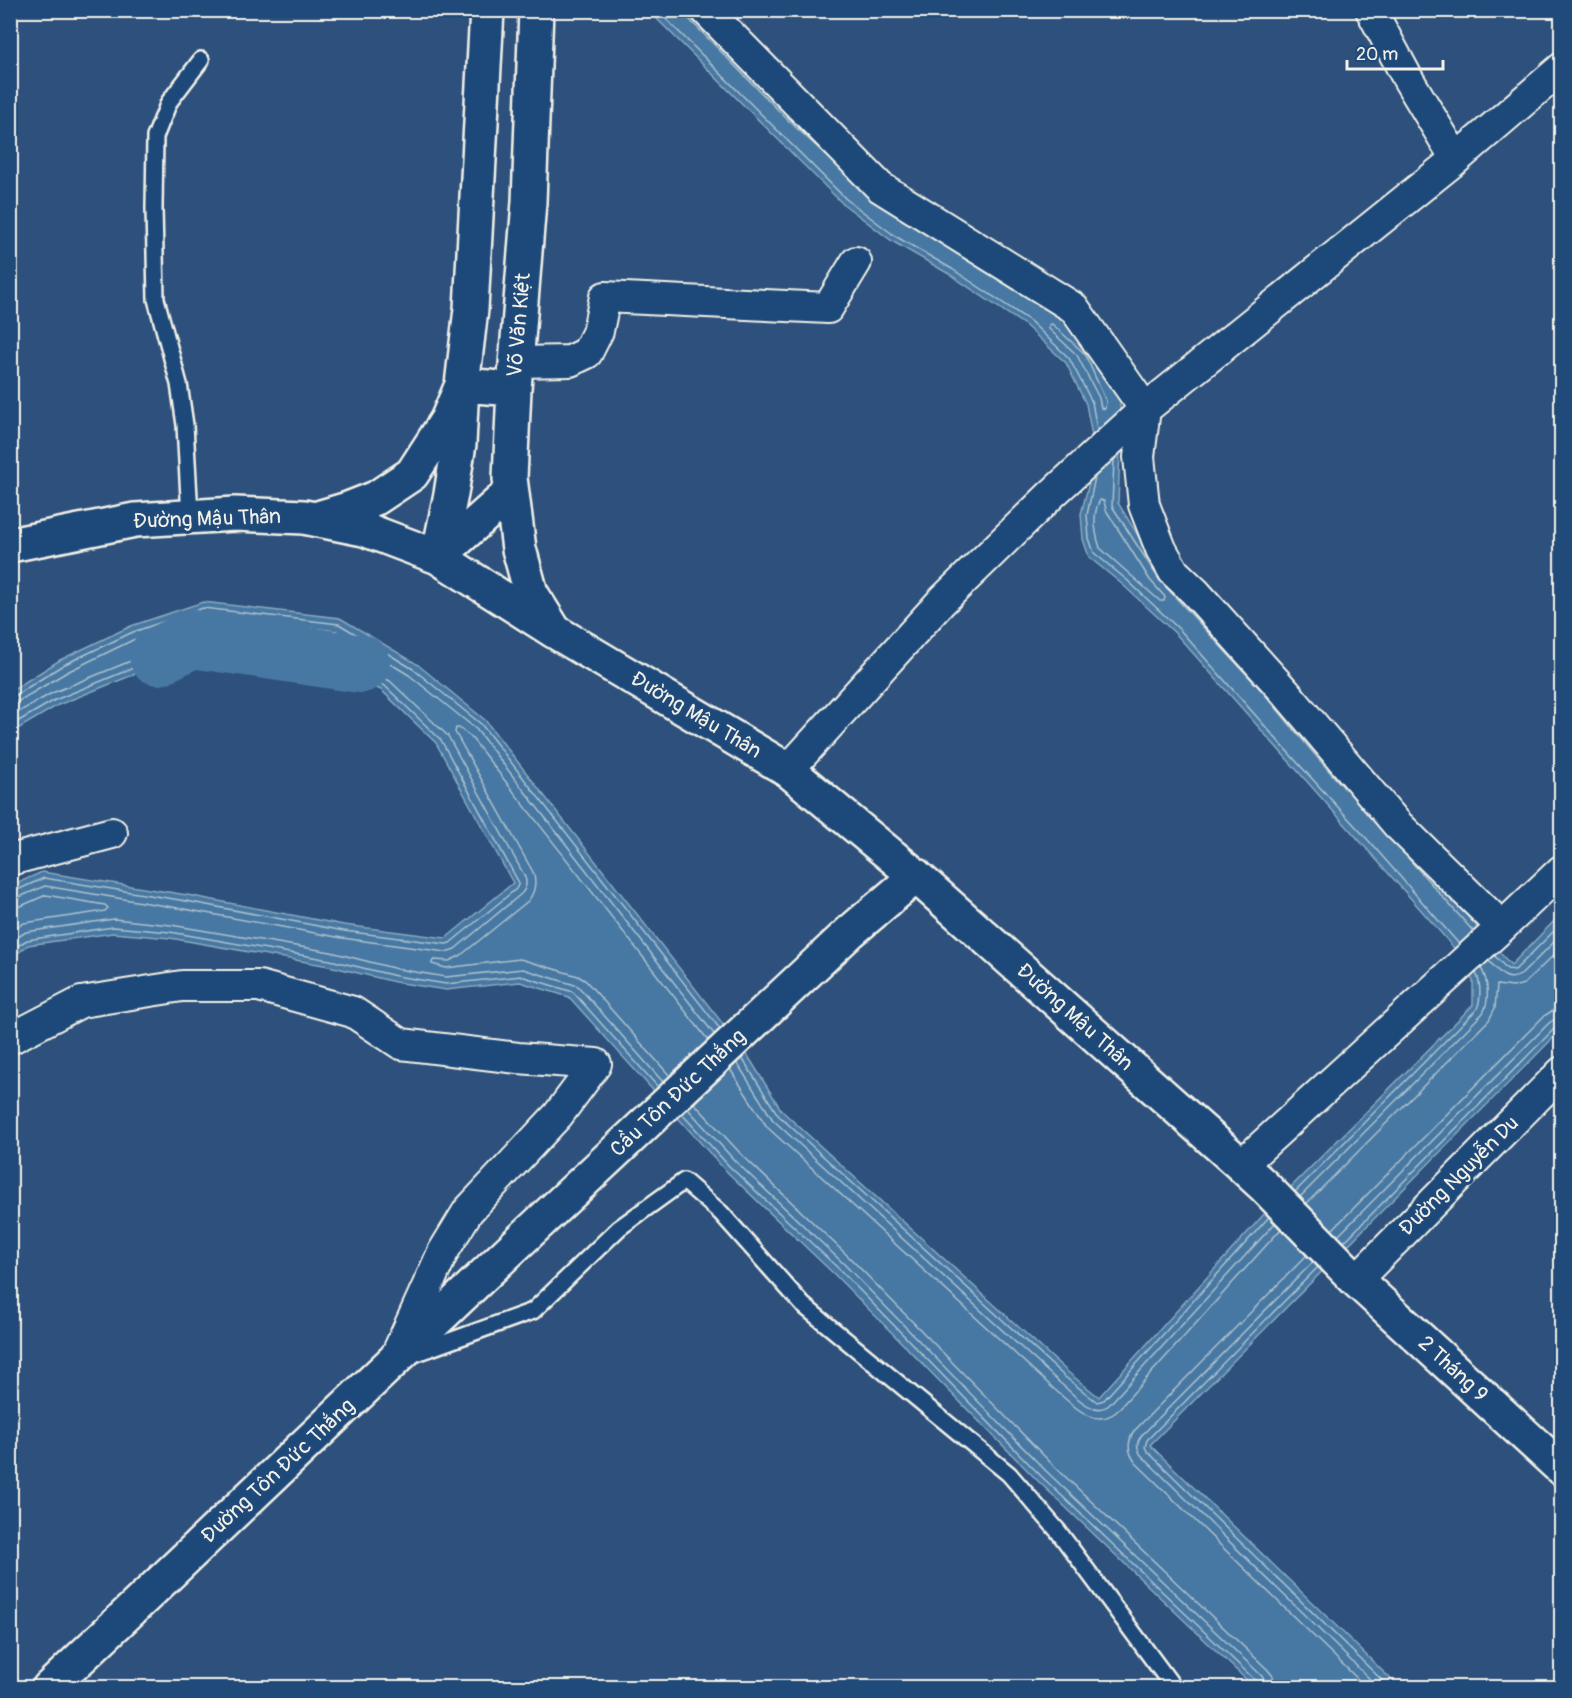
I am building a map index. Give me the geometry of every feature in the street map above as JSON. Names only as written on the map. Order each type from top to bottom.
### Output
[{"type":"main road","points":[[438,557],[459,444],[462,385],[471,309],[487,10]]},
{"type":"main road","name":"Võ Văn Kiệt","points":[[536,10],[529,202],[515,375],[510,478],[519,549],[531,593],[554,631]]},
{"type":"main road","points":[[462,385],[515,375]]},
{"type":"main road","points":[[314,519],[376,498],[412,474],[447,420],[462,385]]},
{"type":"main road","points":[[438,557],[511,492]]},
{"type":"main road","name":"Đường Mậu Thân","points":[[10,545],[135,520],[235,514],[304,517],[364,529],[438,557],[554,631],[788,770],[916,876],[1252,1175],[1350,1274]]},
{"type":"main road","name":"Cầu Tôn Đức Thắng","points":[[506,1254],[850,932],[916,876]]},
{"type":"main road","name":"Đường Tôn Đức Thắng","points":[[49,1688],[506,1254]]},
{"type":"main road","name":"2 Tháng 9","points":[[1350,1274],[1562,1469]]},
{"type":"street","points":[[706,10],[880,187],[1074,308],[1138,415],[1138,457],[1144,505],[1161,549],[1174,572],[1195,592],[1286,693],[1397,824],[1502,927]]},
{"type":"street","points":[[1371,10],[1408,79],[1456,159]]},
{"type":"street","points":[[788,770],[941,602],[1052,494],[1138,415],[1456,159],[1562,68]]},
{"type":"street","points":[[515,375],[570,362],[587,353],[598,331],[604,297],[828,308],[856,262]]},
{"type":"street","points":[[10,860],[112,833]]},
{"type":"street","points":[[1252,1175],[1401,1020],[1562,870]]},
{"type":"street","points":[[10,1039],[81,1002],[182,986],[259,986],[354,1012],[400,1044],[518,1058],[596,1064],[558,1116],[468,1211],[443,1252],[394,1361]]},
{"type":"street","name":"Đường Nguyễn Du","points":[[1350,1274],[1562,1072]]},
{"type":"lane","points":[[189,516],[185,425],[178,384],[156,298],[155,137],[169,102],[201,60]]},
{"type":"lane","points":[[394,1361],[533,1311],[619,1228],[684,1181],[721,1213],[803,1305],[1009,1474],[1058,1531],[1174,1688]]},
{"type":"water","points":[[649,11],[689,11],[722,46],[1063,315],[1120,398],[1118,503],[1161,573],[1511,965],[1561,914],[1561,1030],[1150,1445],[1399,1687],[1254,1687],[1037,1480],[834,1274],[725,1170],[569,997],[520,982],[446,990],[395,982],[329,966],[170,938],[113,933],[28,945],[11,959],[11,886],[42,872],[187,895],[344,925],[446,938],[513,883],[436,743],[381,690],[336,670],[252,642],[185,654],[58,705],[11,733],[11,691],[60,660],[131,626],[203,602],[340,618],[417,664],[485,720],[748,1056],[782,1111],[1069,1373],[1099,1397],[1266,1212],[1473,1005],[1473,981],[1454,948],[1176,634],[1089,557],[1083,539],[1081,514],[1089,483],[1092,436],[1086,404],[1066,363],[1026,326],[949,274],[892,241],[842,203]]},
{"type":"waterway","points":[[158,656],[192,639],[361,664]]}]
